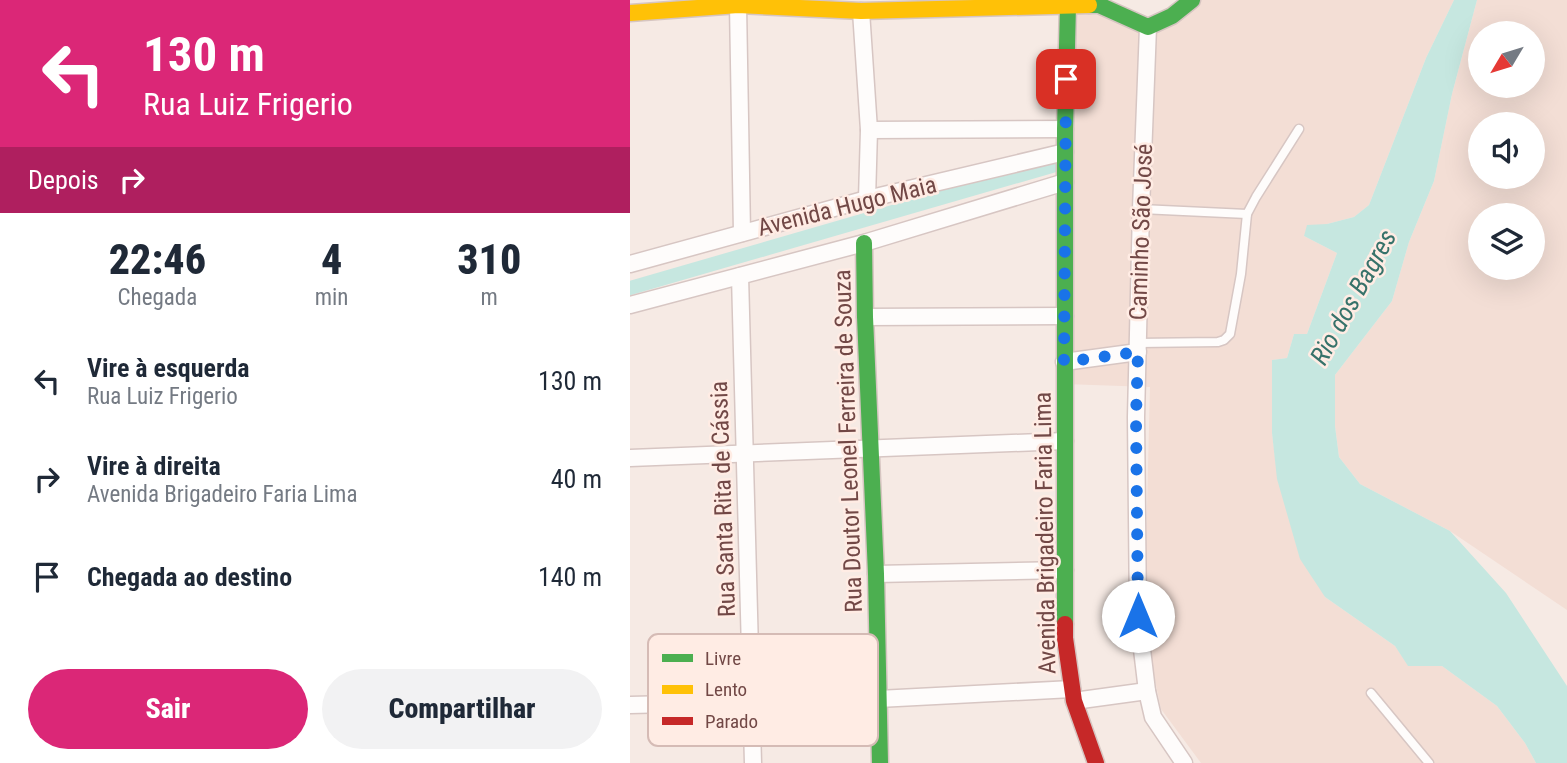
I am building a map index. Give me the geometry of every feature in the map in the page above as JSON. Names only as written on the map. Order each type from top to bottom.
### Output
[{"type":"street","points":[[630,13],[738,2],[830,5],[861,11],[1100,3],[1148,26],[1164,22],[1181,12],[1192,0]]},
{"type":"street","points":[[738,2],[742,233]]},
{"type":"street","name":"Avenida Brigadeiro Faria Lima","points":[[1068,5],[1065,129],[1065,638],[1073,695],[1096,763]]},
{"type":"street","points":[[861,11],[869,130],[867,199]]},
{"type":"street","name":"Caminho São José","points":[[1148,26],[1136,431],[1138,616],[1147,691],[1153,717],[1184,763]]},
{"type":"street","points":[[869,130],[1065,129]]},
{"type":"street","name":"Avenida Hugo Maia","points":[[630,264],[867,199],[1065,152]]},
{"type":"street","name":"Avenida Hugo Maia","points":[[630,305],[864,243],[1065,182]]},
{"type":"street","name":"Rua Doutor Leonel Ferreira de Souza","points":[[864,243],[877,634]]},
{"type":"street","name":"Rua Santa Rita de Cássia","points":[[740,276],[749,634]]},
{"type":"street","points":[[866,317],[1065,316]]},
{"type":"street","points":[[1064,362],[1138,348]]},
{"type":"street","points":[[630,458],[1065,442]]},
{"type":"street","points":[[876,574],[1065,570]]},
{"type":"street","points":[[878,699],[1147,691]]},
{"type":"street","name":"Rua Doutor Leonel Ferreira de Souza","points":[[878,699],[880,763]]},
{"type":"street","points":[[630,705],[648,704]]},
{"type":"lane","points":[[1138,348],[1218,342],[1230,334],[1241,274],[1247,214],[1299,129]]},
{"type":"lane","points":[[1141,209],[1247,214]]},
{"type":"lane","points":[[1371,693],[1429,763]]},
{"type":"shaded area","points":[[1186,0],[1454,0],[1426,58],[1369,205],[1354,217],[1327,224],[1304,236],[1337,253],[1307,334],[1294,334],[1287,358],[1272,360],[1272,433],[1278,480],[1325,597],[1395,646],[1408,665],[1442,666],[1497,706],[1525,743],[1536,763],[1201,763],[1161,709],[1144,628],[1150,387],[1064,384],[1069,12],[1167,21]]},
{"type":"shaded area","points":[[1477,0],[1567,0],[1567,610],[1450,531],[1360,484],[1339,457],[1335,426],[1335,375],[1392,301],[1409,242],[1434,181],[1468,34],[1468,98],[1545,98],[1545,21],[1471,21]]},
{"type":"water","name":"Rio dos Bagres","points":[[1454,0],[1477,0],[1471,21],[1468,21],[1468,34],[1434,181],[1409,242],[1392,301],[1335,375],[1335,426],[1339,457],[1360,484],[1450,531],[1506,593],[1567,686],[1567,763],[1536,763],[1525,743],[1497,706],[1442,666],[1408,666],[1395,646],[1325,597],[1300,559],[1277,479],[1272,433],[1272,360],[1287,358],[1294,334],[1307,334],[1337,253],[1304,236],[1307,225],[1327,224],[1354,217],[1369,205],[1426,58]]},
{"type":"waterway","points":[[630,288],[1052,166]]},
{"type":"traffic: fast","points":[[1089,5],[1099,5],[1148,27],[1172,16],[1192,0]]},
{"type":"traffic: fast","points":[[1065,624],[1065,129],[1068,5]]},
{"type":"traffic: fast","points":[[864,243],[877,634]]},
{"type":"traffic: fast","points":[[878,668],[880,763]]},
{"type":"traffic: slow","points":[[630,13],[738,5],[861,11],[1089,5]]},
{"type":"traffic: jam","points":[[1065,624],[1074,701],[1096,763]]},
{"type":"route","points":[[1066,79],[1064,362],[1138,352],[1138,616]]}]
